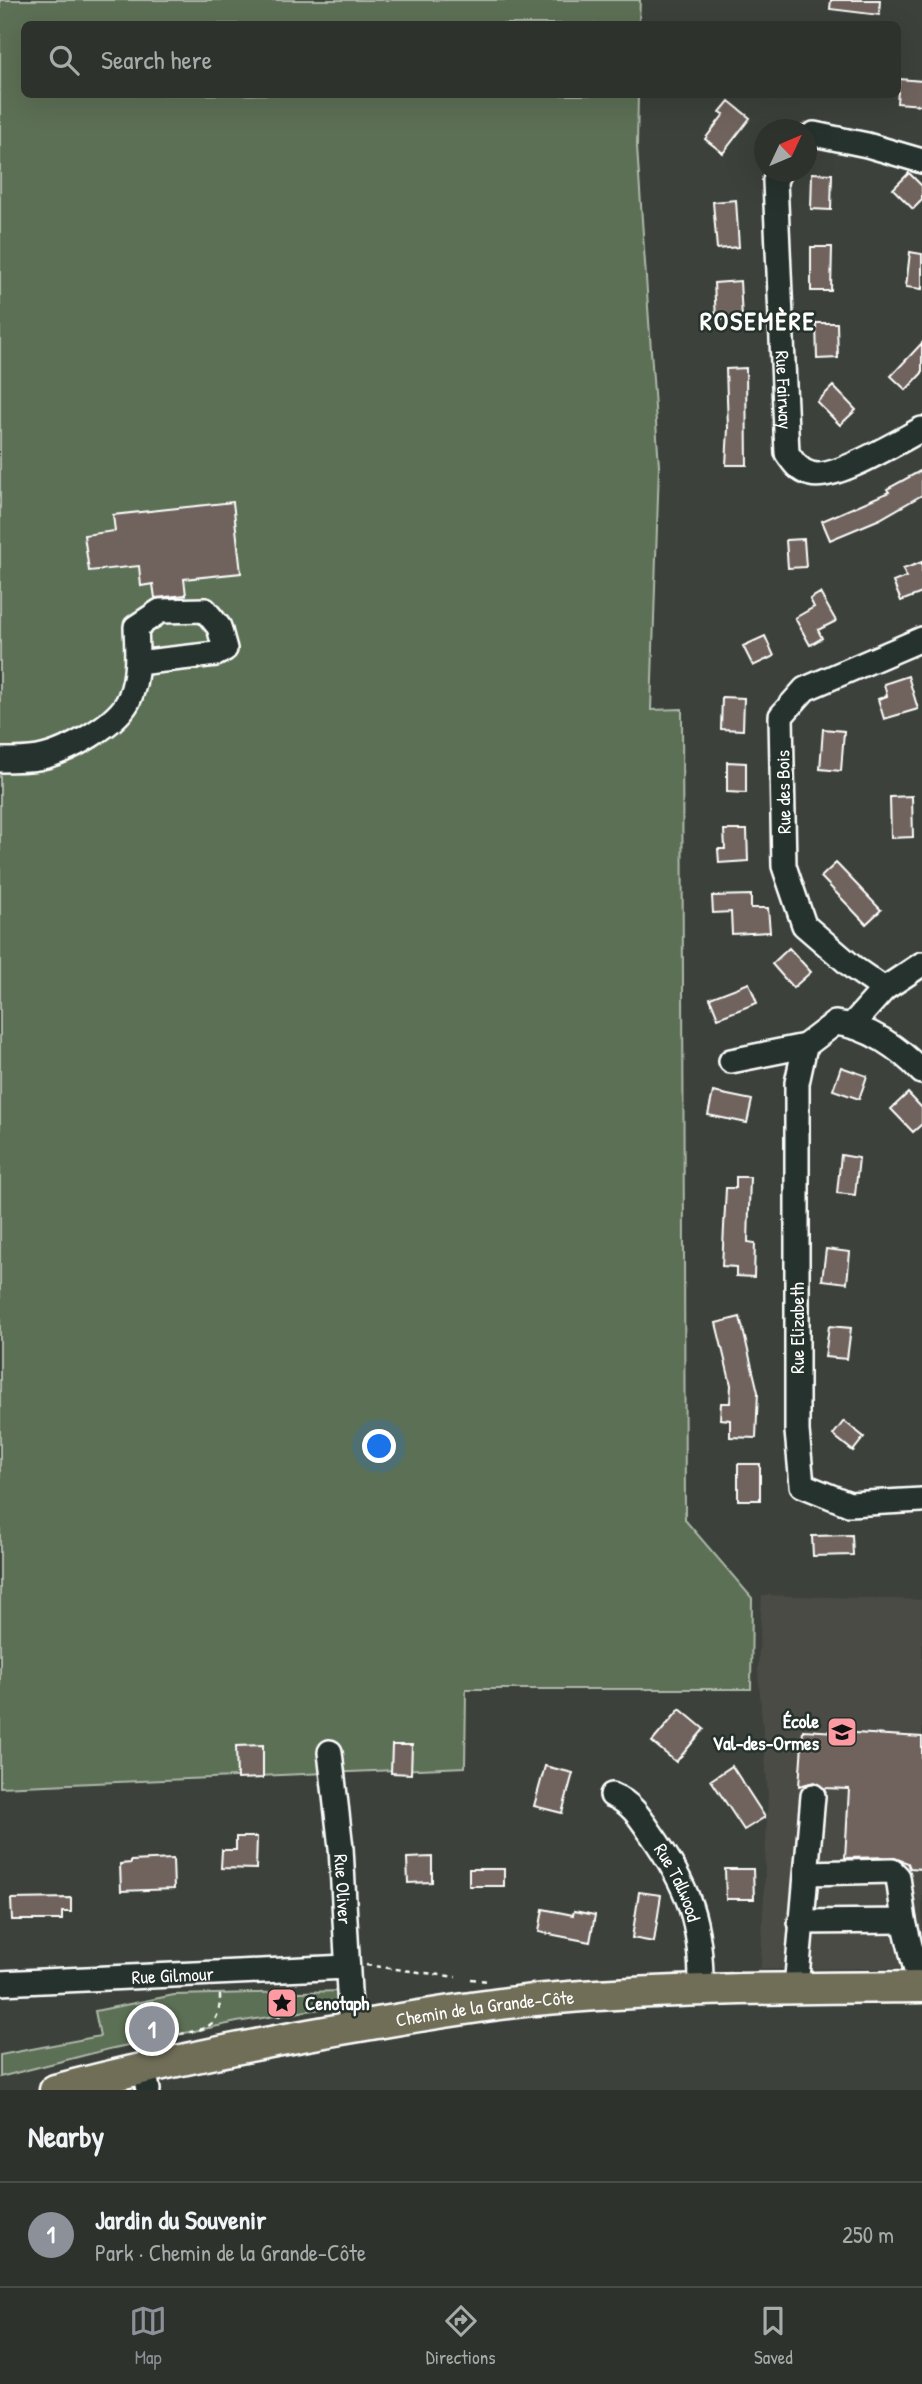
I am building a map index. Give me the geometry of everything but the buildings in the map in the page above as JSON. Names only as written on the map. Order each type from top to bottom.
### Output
[{"type":"main road","name":"Chemin de la Grande-Côte","points":[[55,2090],[146,2079],[351,2027],[531,2000],[701,1990],[921,1987]]},
{"type":"street","points":[[817,135],[867,145],[922,161]]},
{"type":"street","name":"Rue Fairway","points":[[775,182],[787,453],[797,468],[812,475],[834,474],[922,429]]},
{"type":"street","name":"Rue des Bois","points":[[884,989],[855,970],[804,925],[784,866],[782,716],[805,689],[922,639]]},
{"type":"street","points":[[0,760],[37,758],[67,749],[94,733],[115,716],[130,698],[137,663]]},
{"type":"street","points":[[852,1025],[884,989],[922,964]]},
{"type":"street","points":[[731,1061],[805,1046],[835,1023],[852,1025],[887,1042],[922,1072]]},
{"type":"street","name":"Rue Elizabeth","points":[[805,1046],[797,1083],[797,1431],[802,1485],[849,1504],[922,1500]]},
{"type":"street","name":"Rue Oliver","points":[[330,1752],[355,1965],[351,2027]]},
{"type":"street","name":"Rue Tallwood","points":[[612,1795],[629,1805],[642,1821],[666,1854],[686,1890],[697,1930],[701,1990]]},
{"type":"street","points":[[796,1988],[813,1796]]},
{"type":"street","points":[[807,1873],[892,1871],[898,1877],[904,1921],[921,1987]]},
{"type":"street","points":[[800,1922],[904,1921]]},
{"type":"street","name":"Rue Gilmour","points":[[0,1983],[355,1965]]},
{"type":"path","points":[[355,1965],[456,1977]]},
{"type":"path","points":[[166,2040],[210,2026],[220,2010],[220,1992]]},
{"type":"shaded area","name":"École Val-des-Ormes","points":[[762,1595],[922,1600],[922,1968],[761,1969],[768,1794],[758,1670]]},
{"type":"green space","points":[[0,0],[640,0],[639,21],[21,21],[21,98],[638,98],[637,147],[659,466],[651,710],[682,709],[685,1520],[752,1598],[751,1689],[466,1689],[465,1767],[0,1787]]},
{"type":"green space","points":[[343,1991],[339,2006],[237,2022],[109,2049],[0,2077],[0,2055],[100,2036],[95,2011],[174,1995]]},
{"type":"place","name":"École Val-des-Ormes","points":[[842,1732]]},
{"type":"place","name":"Cenotaph","points":[[282,2003]]},
{"type":"place","name":"Jardin du Souvenir","points":[[152,2029]]},
{"type":"district","name":"ROSEMÈRE","points":[[758,320]]}]
